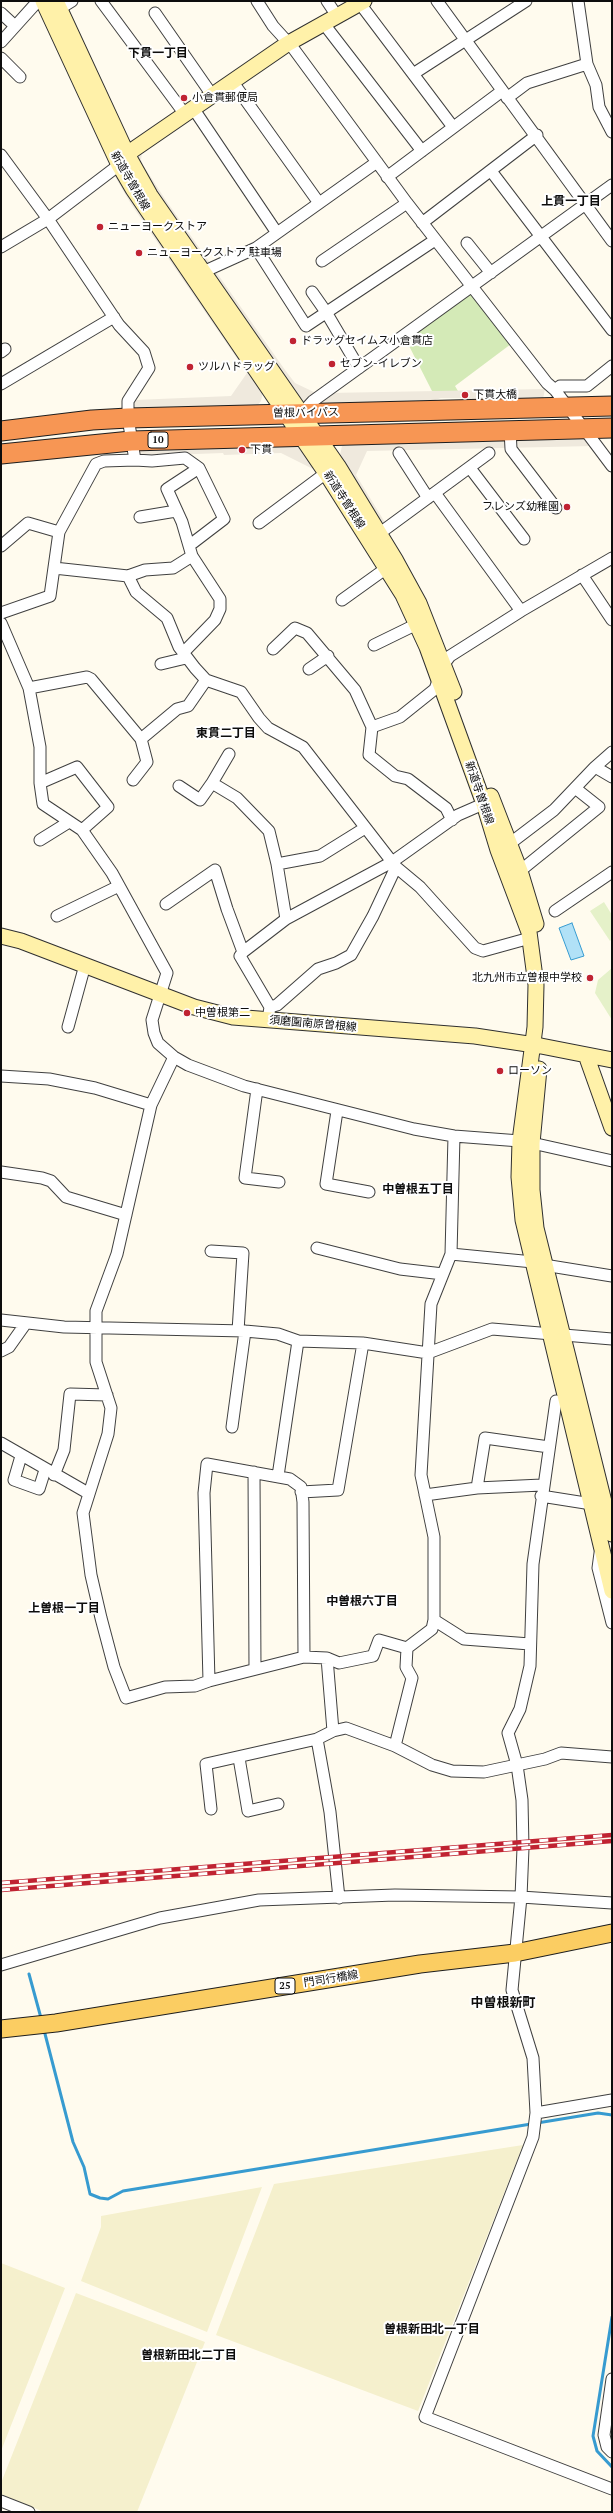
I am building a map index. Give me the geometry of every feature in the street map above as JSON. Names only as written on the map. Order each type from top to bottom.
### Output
[{"type":"highway","name":"曽根バイパス","points":[[1,431],[92,420],[128,418],[612,406]]},
{"type":"highway","name":"曽根バイパス","points":[[1,454],[130,441],[307,435],[612,428]]},
{"type":"main road","name":"新道寺曽根線","points":[[43,1],[123,160],[150,195],[203,272],[294,413],[326,473],[388,567],[417,624],[488,802]]},
{"type":"main road","points":[[123,160],[188,111],[287,44],[361,2]]},
{"type":"main road","name":"新道寺曽根線","points":[[62,4],[137,196],[294,413]]},
{"type":"main road","name":"新道寺曽根線","points":[[307,435],[380,533],[419,603],[444,664],[504,848],[530,938],[536,985],[537,1045]]},
{"type":"main road","name":"新道寺曽根線","points":[[504,848],[520,871],[540,937],[546,984],[537,1045]]},
{"type":"main road","name":"須磨園南原曽根線","points":[[1,936],[21,941],[194,1007],[233,1017],[269,1013],[475,1036],[537,1045],[612,1060]]},
{"type":"main road","points":[[537,1045],[526,1142],[539,1264],[609,1507],[612,1534]]},
{"type":"main road","points":[[586,1055],[612,1128]]},
{"type":"main road","points":[[558,1334],[591,1503],[612,1591]]},
{"type":"main road","name":"門司行橋線","points":[[1,2029],[43,2024],[420,1964],[515,1953],[612,1933]]},
{"type":"street","points":[[1,42],[38,1]]},
{"type":"street","points":[[101,1],[188,111],[277,233]]},
{"type":"street","points":[[257,1],[287,44],[294,48],[422,223],[546,383],[555,390],[612,466]]},
{"type":"street","points":[[327,1],[337,16]]},
{"type":"street","points":[[413,74],[526,1]]},
{"type":"street","points":[[578,1],[587,64],[596,85],[599,107],[612,132]]},
{"type":"street","points":[[361,2],[453,127]]},
{"type":"street","points":[[438,2],[537,135],[612,241]]},
{"type":"street","points":[[1,13],[14,26]]},
{"type":"street","points":[[155,13],[212,95]]},
{"type":"street","points":[[324,24],[422,151]]},
{"type":"street","points":[[1,58],[20,77]]},
{"type":"street","points":[[387,177],[453,127],[505,94],[527,83],[587,64]]},
{"type":"street","points":[[232,81],[319,203]]},
{"type":"street","points":[[422,223],[537,135]]},
{"type":"street","points":[[1,154],[48,219],[114,317],[144,352],[149,361],[147,374],[128,400],[130,441],[135,460]]},
{"type":"street","points":[[1,247],[48,219],[123,160]]},
{"type":"street","points":[[203,272],[256,248],[377,162]]},
{"type":"street","points":[[491,171],[612,330]]},
{"type":"street","points":[[294,413],[542,238],[612,185]]},
{"type":"street","points":[[322,261],[407,203]]},
{"type":"street","points":[[256,248],[306,326],[436,240]]},
{"type":"street","points":[[467,243],[492,273]]},
{"type":"street","points":[[312,292],[326,312],[359,368]]},
{"type":"street","points":[[1,384],[114,317]]},
{"type":"street","points":[[555,390],[560,386],[587,386],[612,366]]},
{"type":"street","points":[[510,430],[511,449],[556,508]]},
{"type":"street","points":[[399,453],[521,611]]},
{"type":"street","points":[[380,533],[489,454]]},
{"type":"street","points":[[1,613],[50,596],[59,532],[96,464],[104,461],[152,461],[185,458],[199,468],[224,519],[173,568],[145,570],[132,573],[128,576],[54,568]]},
{"type":"street","points":[[161,664],[184,655],[215,620],[220,609],[220,598],[191,551],[167,489],[199,468]]},
{"type":"street","points":[[470,468],[524,539]]},
{"type":"street","points":[[259,523],[326,473]]},
{"type":"street","points":[[140,517],[176,511]]},
{"type":"street","points":[[1,546],[28,523],[59,532]]},
{"type":"street","points":[[372,727],[400,717],[435,689],[444,664],[450,656],[521,611],[612,558]]},
{"type":"street","points":[[342,600],[388,567]]},
{"type":"street","points":[[582,575],[612,620]]},
{"type":"street","points":[[128,576],[136,592],[167,618],[184,655],[206,680],[242,692],[259,718],[268,728],[303,747],[394,865],[420,887],[475,948],[483,951],[530,938]]},
{"type":"street","points":[[1,623],[29,688],[40,747],[40,783],[43,804],[82,830],[119,886],[167,973],[152,1020],[158,1043],[174,1057],[188,1065],[257,1089],[337,1111],[414,1129],[454,1136],[526,1142],[612,1161]]},
{"type":"street","points":[[374,645],[417,624]]},
{"type":"street","points":[[273,648],[295,628],[307,633],[328,656],[355,690],[372,727],[370,755],[395,776],[408,779],[446,808],[452,820]]},
{"type":"street","points":[[309,669],[328,656]]},
{"type":"street","points":[[29,688],[87,678],[91,679],[141,739],[148,762],[133,780]]},
{"type":"street","points":[[141,739],[177,709],[188,706],[206,680]]},
{"type":"street","points":[[504,848],[554,810],[595,766],[612,752]]},
{"type":"street","points":[[179,786],[200,800],[229,754]]},
{"type":"street","points":[[40,783],[77,766],[108,807],[82,830]]},
{"type":"street","points":[[595,766],[612,777]]},
{"type":"street","points":[[212,783],[237,798],[269,831],[277,864],[286,919]]},
{"type":"street","points":[[520,871],[599,807],[575,788]]},
{"type":"street","points":[[394,865],[374,916],[352,955],[336,964],[318,969],[269,1013],[240,956],[243,952],[286,919],[394,865],[458,815],[488,802]]},
{"type":"street","points":[[40,840],[69,822]]},
{"type":"street","points":[[277,864],[320,856],[365,828]]},
{"type":"street","points":[[166,904],[215,870],[227,909],[243,952]]},
{"type":"street","points":[[555,911],[612,872]]},
{"type":"street","points":[[57,916],[119,886]]},
{"type":"street","points":[[68,1027],[85,965]]},
{"type":"street","points":[[174,1057],[151,1106],[117,1254],[96,1311],[96,1362],[112,1408],[108,1434],[88,1493],[83,1513],[91,1575],[114,1667],[126,1698],[165,1687],[195,1686],[208,1681],[304,1657],[327,1658],[339,1662],[373,1656],[379,1640],[407,1648]]},
{"type":"street","points":[[1,1076],[49,1079],[95,1088],[151,1106]]},
{"type":"street","points":[[257,1089],[245,1178],[279,1182]]},
{"type":"street","points":[[337,1111],[326,1184],[369,1192]]},
{"type":"street","points":[[395,1746],[412,1678],[406,1667],[407,1648],[432,1629],[434,1620],[434,1537],[421,1475],[431,1304],[451,1254],[454,1187],[452,1165],[454,1136]]},
{"type":"street","points":[[1,1172],[42,1178],[51,1181],[66,1197],[126,1215]]},
{"type":"street","points":[[317,1248],[400,1269],[443,1274]]},
{"type":"street","points":[[211,1251],[243,1253],[242,1331],[232,1427]]},
{"type":"street","points":[[451,1254],[539,1264],[612,1276]]},
{"type":"street","points":[[1,1320],[64,1327],[242,1331],[278,1334],[298,1341],[363,1343],[428,1353],[492,1329],[612,1339]]},
{"type":"street","points":[[1,1351],[9,1347],[26,1323]]},
{"type":"street","points":[[278,1476],[298,1341]]},
{"type":"street","points":[[301,1492],[338,1490],[363,1343]]},
{"type":"street","points":[[21,1456],[14,1480],[39,1489],[64,1450],[70,1394],[107,1394]]},
{"type":"street","points":[[556,1401],[542,1491],[533,1564],[530,1666],[522,1702],[508,1733],[517,1765],[522,1800],[521,1897],[512,1990],[533,2058],[536,2115],[534,2130],[425,2417],[612,2489]]},
{"type":"street","points":[[477,1488],[485,1438],[549,1447]]},
{"type":"street","points":[[1,1443],[21,1456],[88,1493]]},
{"type":"street","points":[[208,1681],[204,1493],[207,1464],[290,1478],[301,1487],[304,1657]]},
{"type":"street","points":[[254,1472],[255,1669]]},
{"type":"street","points":[[425,1495],[477,1488],[542,1491],[609,1507]]},
{"type":"street","points":[[600,1545],[598,1568],[612,1622]]},
{"type":"street","points":[[434,1620],[464,1639],[530,1644]]},
{"type":"street","points":[[327,1658],[333,1731]]},
{"type":"street","points":[[211,1809],[206,1764],[239,1758],[317,1739],[333,1731],[346,1728],[395,1746],[432,1765],[452,1771],[484,1772],[561,1753],[612,1757]]},
{"type":"street","points":[[317,1739],[330,1812],[339,1898]]},
{"type":"street","points":[[239,1758],[248,1811],[278,1804]]},
{"type":"street","points":[[1,1965],[160,1918],[259,1900],[395,1895],[521,1897],[612,1903]]},
{"type":"street","points":[[536,2115],[612,2100]]},
{"type":"street","points":[[612,2379],[604,2435],[607,2447],[612,2452]]},
{"type":"street","points":[[1,2501],[29,2512]]},
{"type":"shaded area","points":[[142,153],[141,160],[143,165],[165,199],[285,370],[295,383],[318,394],[305,402],[300,401],[158,194],[137,160]]},
{"type":"shaded area","points":[[117,174],[263,392],[261,401],[256,407],[134,410],[135,400],[231,396],[247,373],[131,204],[114,175]]},
{"type":"shaded area","points":[[545,389],[543,399],[481,402],[464,398],[441,398],[426,403],[319,403],[328,393]]},
{"type":"shaded area","points":[[585,437],[593,446],[367,451],[356,475],[386,524],[380,521],[341,462],[340,455],[342,446],[348,441]]},
{"type":"shaded area","points":[[298,445],[315,470],[281,453],[224,455],[223,453],[141,456],[137,450]]},
{"type":"shaded area","points":[[523,2145],[418,2411],[216,2335],[274,2184]]},
{"type":"shaded area","points":[[262,2187],[207,2332],[81,2281],[101,2227],[101,2216]]},
{"type":"shaded area","points":[[1,2263],[65,2288],[1,2451]]},
{"type":"shaded area","points":[[76,2293],[205,2342],[137,2512],[44,2512],[1,2494],[1,2483]]},
{"type":"green space","points":[[470,291],[511,344],[455,386],[458,391],[432,391],[405,338]]},
{"type":"green space","points":[[604,902],[612,915],[612,939],[610,941],[590,911]]},
{"type":"green space","points":[[612,968],[612,1020],[595,993],[598,980]]},
{"type":"water","points":[[572,923],[584,956],[571,960],[559,928]]},
{"type":"waterway","points":[[29,1974],[41,2018]]},
{"type":"waterway","points":[[44,2030],[73,2142],[84,2167],[90,2194],[100,2198],[108,2199],[123,2191],[598,2113],[612,2115]]},
{"type":"waterway","points":[[612,2317],[593,2436],[597,2451],[612,2467]]},
{"type":"railway","points":[[1,1883],[612,1835]]},
{"type":"railway","points":[[1,1890],[612,1841]]},
{"type":"place","name":"小倉貫郵便局","points":[[184,98]]},
{"type":"place","name":"ニューヨークストア","points":[[100,227]]},
{"type":"place","name":"ニューヨークストア 駐車場","points":[[139,253]]},
{"type":"place","name":"ドラッグセイムス小倉貫店","points":[[293,341]]},
{"type":"place","name":"セブン-イレブン","points":[[332,364]]},
{"type":"place","name":"ツルハドラッグ","points":[[190,367]]},
{"type":"place","name":"下貫大橋","points":[[465,395]]},
{"type":"place","name":"下貫","points":[[242,450]]},
{"type":"place","name":"フレンズ幼稚園","points":[[567,507]]},
{"type":"place","name":"北九州市立曽根中学校","points":[[590,978]]},
{"type":"place","name":"中曽根第二","points":[[187,1013]]},
{"type":"place","name":"ローソン","points":[[500,1071]]},
{"type":"district","name":"下貫一丁目","points":[[158,54]]},
{"type":"district","name":"上貫一丁目","points":[[571,202]]},
{"type":"district","name":"東貫二丁目","points":[[226,734]]},
{"type":"district","name":"中曽根五丁目","points":[[418,1190]]},
{"type":"district","name":"中曽根六丁目","points":[[362,1602]]},
{"type":"district","name":"上曽根一丁目","points":[[64,1609]]},
{"type":"district","name":"中曽根新町","points":[[503,2003]]},
{"type":"district","name":"曽根新田北一丁目","points":[[432,2330]]},
{"type":"district","name":"曽根新田北二丁目","points":[[189,2356]]}]
